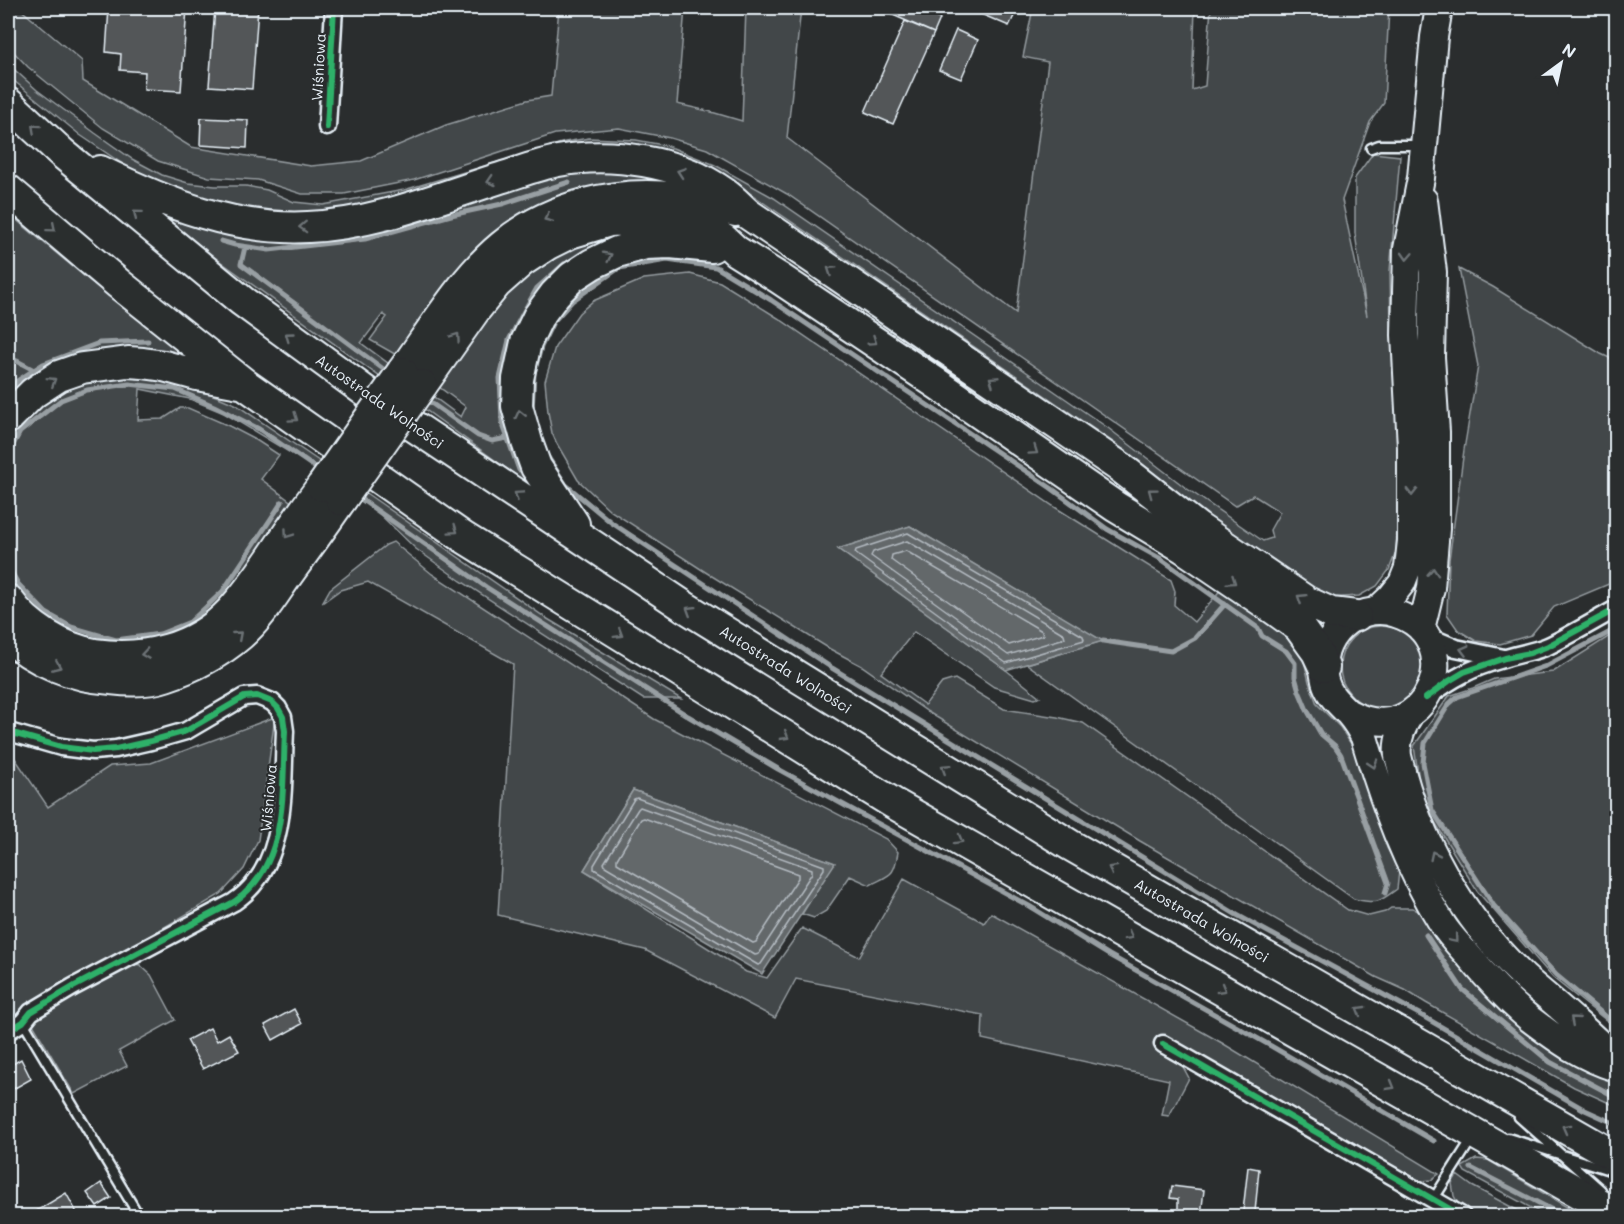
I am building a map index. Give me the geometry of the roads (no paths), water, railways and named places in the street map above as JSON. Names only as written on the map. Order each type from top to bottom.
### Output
[{"type":"highway","name":"Autostrada Wolności","points":[[8,103],[62,153],[260,314],[403,419],[695,613],[1070,845],[1617,1157]]},
{"type":"highway","points":[[62,153],[179,206],[221,218],[279,228],[310,227],[378,217],[559,161],[588,158],[637,160],[692,176],[724,193],[748,214],[1120,467],[1198,528],[1307,602],[1331,613],[1366,613]]},
{"type":"highway","points":[[8,190],[119,284],[246,385],[463,537],[893,803],[1463,1127],[1613,1206]]},
{"type":"highway","points":[[8,636],[40,659],[70,672],[98,679],[134,681],[164,677],[220,651],[260,614],[332,493],[412,378],[456,297],[501,246],[544,219],[589,203],[634,196],[679,198],[748,214]]},
{"type":"highway","points":[[412,378],[496,284],[522,261],[548,244],[570,233],[610,221],[646,219],[694,226],[713,233],[736,251],[902,360],[1116,507],[1184,548],[1282,615],[1299,627],[1308,638],[1323,667]]},
{"type":"highway","points":[[584,539],[536,467],[517,406],[518,379],[526,342],[538,317],[555,294],[572,277],[617,252],[645,244],[670,243],[736,251]]},
{"type":"highway","points":[[8,418],[33,393],[59,376],[99,365],[143,363],[246,385]]},
{"type":"highway","points":[[8,600],[15,611],[41,632],[62,644],[88,653],[131,656],[180,646],[202,634],[228,614],[332,493]]},
{"type":"main road","points":[[1439,8],[1434,37],[1421,178],[1407,249],[1405,334],[1412,447],[1411,541],[1408,568],[1402,583],[1390,598],[1366,613],[1347,621],[1332,637],[1327,646],[1323,667],[1325,680],[1330,693],[1347,712],[1364,737],[1391,820],[1408,860],[1445,928],[1500,993],[1525,1014],[1560,1042],[1586,1057],[1617,1068]]},
{"type":"main road","points":[[1421,178],[1433,272],[1431,357],[1436,432],[1436,529],[1431,588],[1423,632]]},
{"type":"main road","points":[[1366,613],[1396,613],[1405,617],[1423,632],[1434,655],[1434,678],[1431,688],[1401,731],[1397,749],[1414,811],[1445,876],[1489,939],[1523,976],[1617,1059]]},
{"type":"main road","points":[[1347,712],[1372,722],[1392,721],[1418,705]]},
{"type":"street","name":"Wiśniowa","points":[[327,127],[334,8]]},
{"type":"street","points":[[1418,705],[1464,672],[1548,646],[1617,609]]},
{"type":"street","points":[[1423,632],[1456,648],[1504,658]]},
{"type":"street","name":"Wiśniowa","points":[[8,1031],[23,1022],[32,1012],[74,987],[246,895],[267,866],[279,827],[285,731],[279,708],[272,702],[257,696],[244,697],[186,731],[116,749],[93,751],[61,747],[9,732]]},
{"type":"street","points":[[1163,1044],[1462,1216]]},
{"type":"lane","points":[[1371,148],[1379,145],[1424,145]]},
{"type":"lane","points":[[23,1022],[139,1216]]},
{"type":"lane","points":[[1477,1078],[1613,1206]]},
{"type":"lane","points":[[1433,1200],[1463,1127],[1617,1172]]},
{"type":"water","points":[[910,526],[1103,641],[1006,670],[838,549]]},
{"type":"water","points":[[633,790],[835,863],[762,974],[584,870]]},
{"type":"waterway","points":[[221,241],[269,250],[365,239],[451,215],[502,204],[569,182]]},
{"type":"waterway","points":[[245,247],[241,264],[390,374]]},
{"type":"waterway","points":[[532,411],[534,373],[541,347],[553,322],[572,301],[619,268],[667,260],[716,267],[771,300],[1051,488],[1107,529],[1161,559],[1258,628],[1262,636],[1286,651],[1295,663],[1295,677],[1307,710],[1321,734],[1335,746],[1341,755],[1388,883],[1385,893]]},
{"type":"waterway","points":[[519,470],[502,422],[500,378],[509,340],[537,288],[564,264]]},
{"type":"waterway","points":[[8,392],[17,381],[43,364],[99,343],[148,341]]},
{"type":"waterway","points":[[8,359],[32,369]]},
{"type":"waterway","points":[[8,454],[20,432],[61,400],[87,390],[129,384],[175,389],[214,406],[259,429],[320,471]]},
{"type":"waterway","points":[[424,398],[478,436],[492,441],[507,438]]},
{"type":"waterway","points":[[546,454],[566,485],[612,523],[832,668],[1237,915],[1419,1014],[1585,1110],[1616,1124]]},
{"type":"waterway","points":[[355,495],[486,587],[688,716],[778,769],[1029,906],[1109,955],[1434,1141]]},
{"type":"waterway","points":[[8,566],[18,584],[46,613],[71,627],[116,640],[160,634],[190,622],[223,591],[282,502]]},
{"type":"waterway","points":[[1103,641],[1171,651],[1195,638],[1225,604]]},
{"type":"waterway","points":[[1616,629],[1546,666],[1457,697],[1449,704],[1425,743],[1423,763],[1432,810],[1494,906],[1556,975],[1616,1025]]},
{"type":"waterway","points":[[1426,935],[1462,989],[1550,1062],[1616,1097]]},
{"type":"waterway","points":[[1471,1168],[1564,1216]]}]
